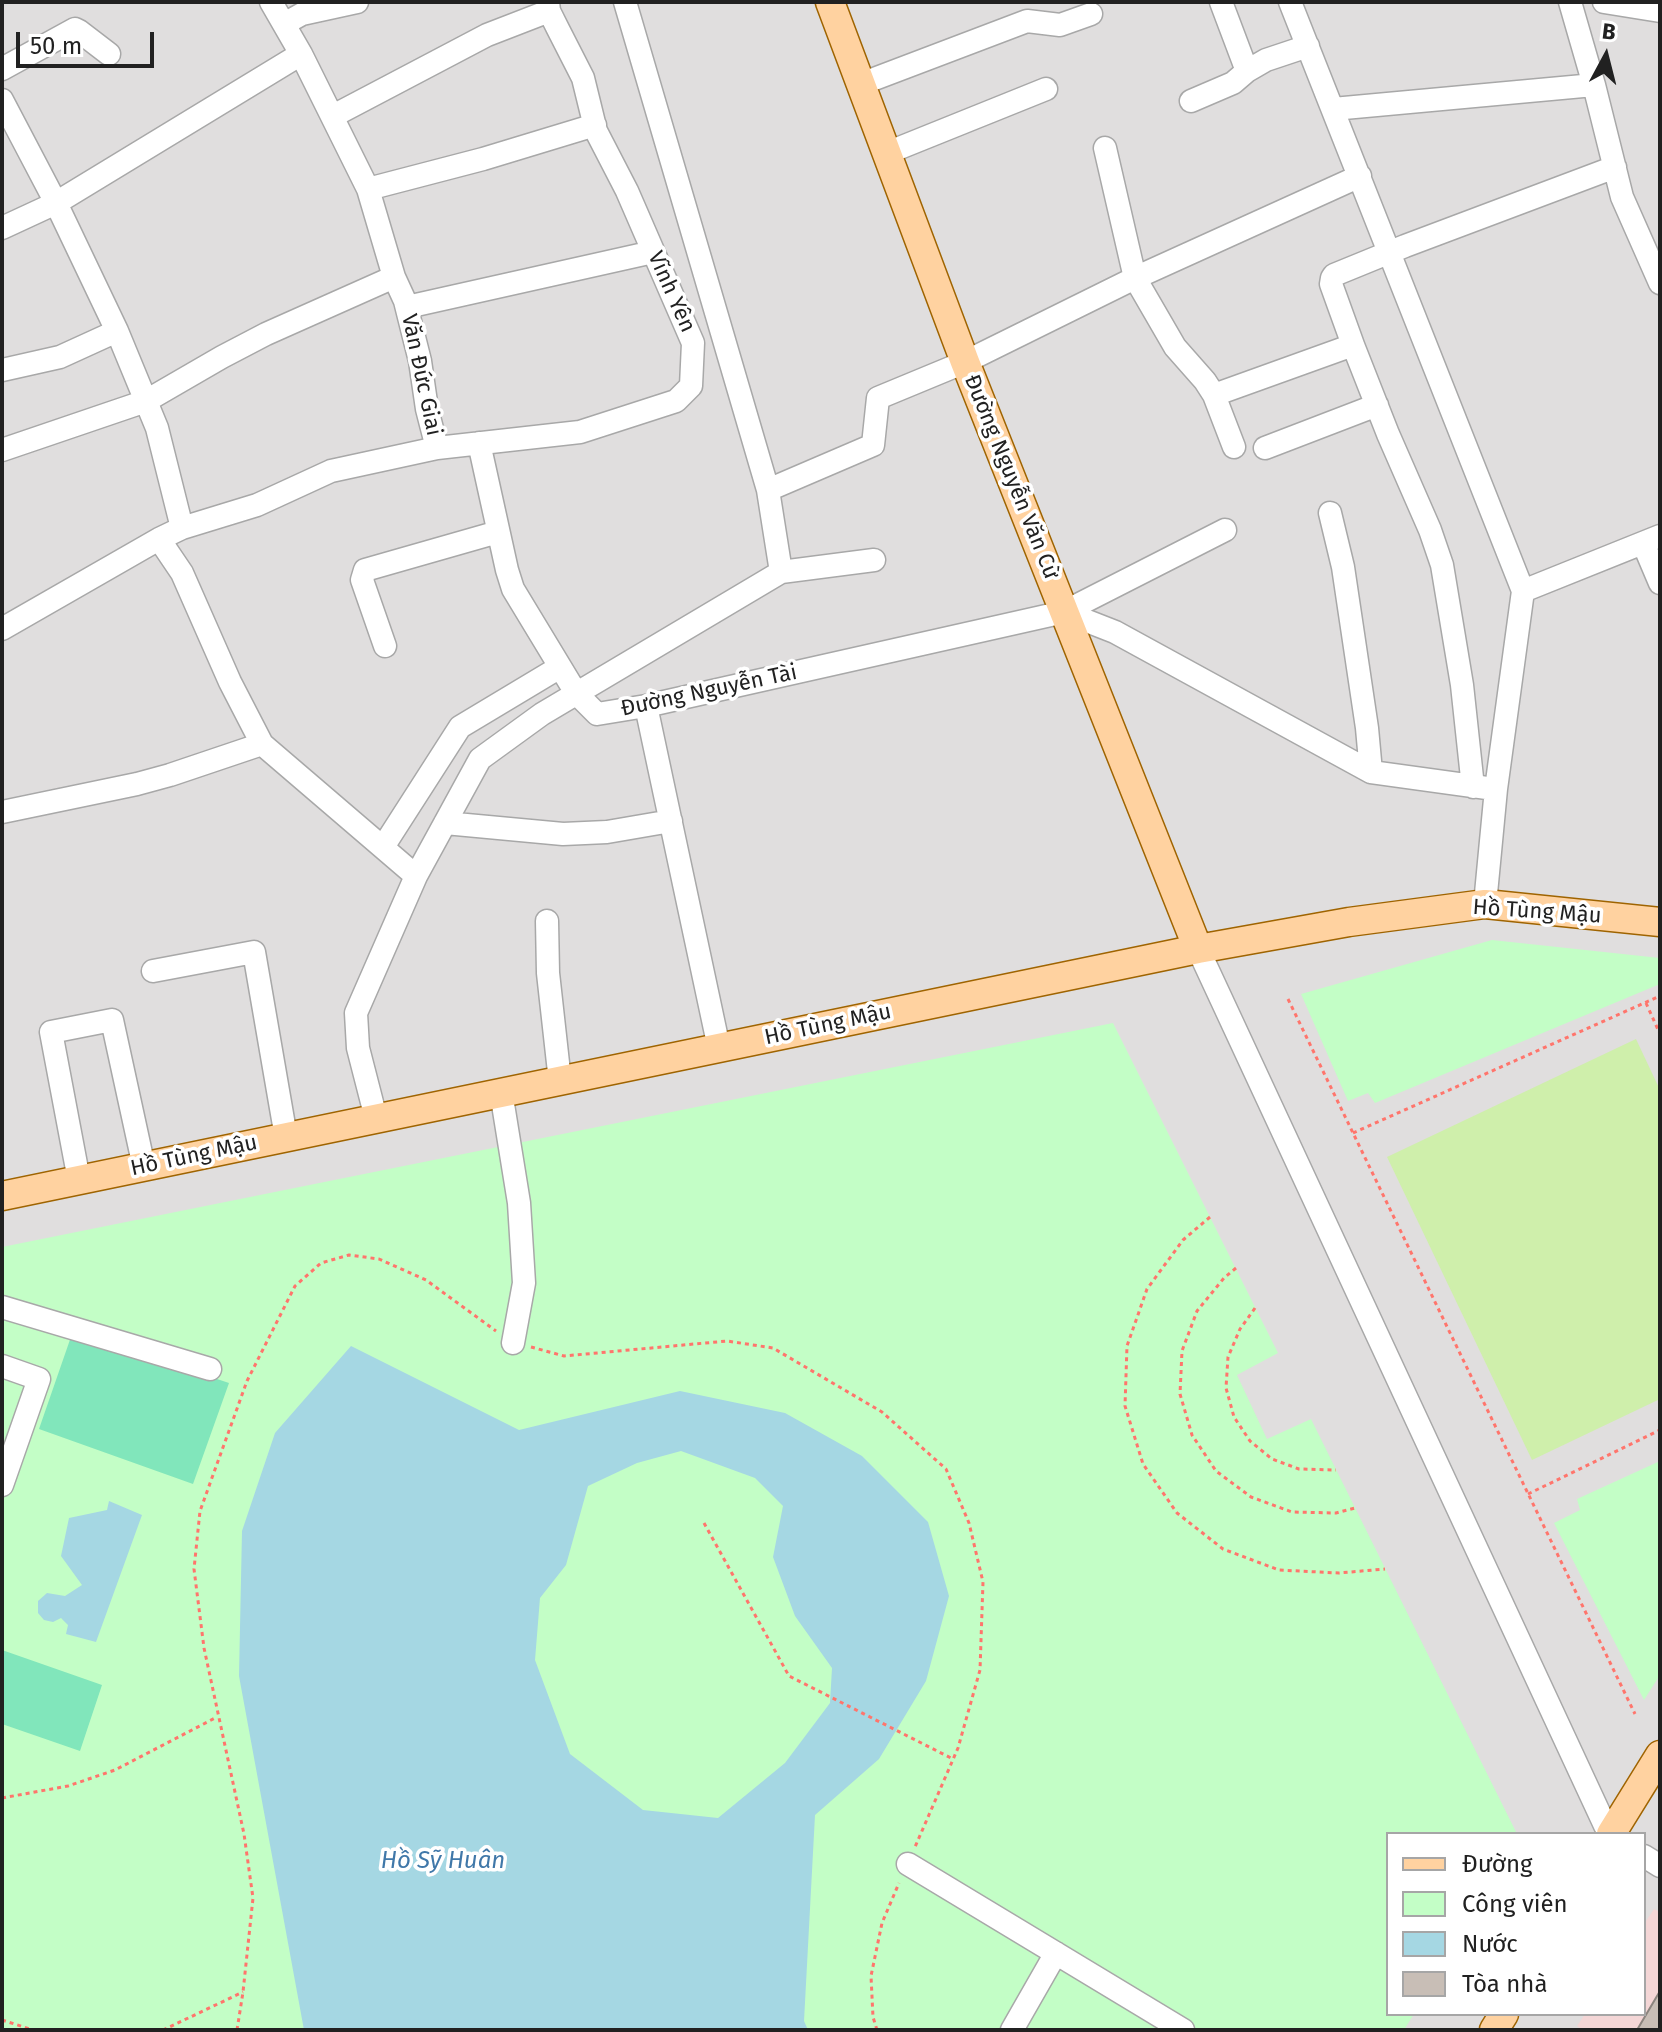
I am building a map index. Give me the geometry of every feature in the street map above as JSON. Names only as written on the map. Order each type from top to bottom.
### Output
[{"type":"main road","name":"Đường Nguyễn Văn Cừ","points":[[830,2],[965,362],[1198,949]]},
{"type":"main road","name":"Hồ Tùng Mậu","points":[[2,1196],[1198,949],[1349,922],[1485,904],[1660,922]]},
{"type":"main road","points":[[1611,1832],[1660,1755]]},
{"type":"street","name":"Văn Đức Giai","points":[[2,629],[182,528],[257,505],[331,471],[437,448],[407,307],[394,277],[368,189],[301,54],[271,2]]},
{"type":"street","points":[[284,24],[302,14],[357,2]]},
{"type":"street","points":[[625,2],[768,490],[781,572]]},
{"type":"street","points":[[1221,2],[1247,71]]},
{"type":"street","points":[[1290,2],[1523,591],[1496,789],[1485,904]]},
{"type":"street","points":[[1570,2],[1622,197],[1651,240],[1660,283]]},
{"type":"street","points":[[1604,2],[1660,11]]},
{"type":"street","points":[[333,116],[487,35],[549,7]]},
{"type":"street","name":"Vĩnh Yên","points":[[437,448],[580,432],[676,401],[691,386],[693,343],[627,191],[596,131],[583,78],[549,7]]},
{"type":"street","points":[[861,84],[1027,21],[1060,25],[1091,14]]},
{"type":"street","points":[[2,69],[75,29],[109,54]]},
{"type":"street","points":[[1191,101],[1233,83],[1266,60],[1308,46]]},
{"type":"street","points":[[2,228],[56,203],[301,54]]},
{"type":"street","points":[[1333,109],[1594,85]]},
{"type":"street","points":[[887,153],[1046,89]]},
{"type":"street","points":[[2,100],[56,203],[117,331],[163,451],[182,528]]},
{"type":"street","points":[[368,189],[595,125]]},
{"type":"street","points":[[1105,148],[1135,278],[1175,347],[1214,395],[1234,447]]},
{"type":"street","points":[[1473,787],[1462,685],[1442,565],[1353,345],[1331,284],[1332,278],[1389,253],[1615,167]]},
{"type":"street","points":[[768,490],[873,445],[878,398],[965,362],[1135,278],[1360,176]]},
{"type":"street","points":[[407,307],[653,252]]},
{"type":"street","points":[[2,450],[146,401],[266,334],[394,277]]},
{"type":"street","points":[[2,370],[60,357],[117,331]]},
{"type":"street","points":[[1214,395],[1353,345]]},
{"type":"street","points":[[1265,448],[1377,405]]},
{"type":"street","points":[[479,443],[513,589],[576,693]]},
{"type":"street","points":[[1330,513],[1343,567],[1371,772]]},
{"type":"street","name":"Đường Nguyễn Tài","points":[[576,693],[597,714],[646,706],[1064,612],[1225,530]]},
{"type":"street","points":[[385,646],[362,580],[365,570],[498,532]]},
{"type":"street","points":[[159,539],[182,573],[230,682],[262,744],[416,876]]},
{"type":"street","points":[[1523,591],[1652,540],[1660,583]]},
{"type":"street","points":[[376,1118],[358,1048],[356,1013],[416,876],[480,759],[542,714],[781,572],[874,560]]},
{"type":"street","points":[[1064,612],[1115,632],[1371,772],[1496,789]]},
{"type":"street","points":[[383,847],[460,727],[560,667]]},
{"type":"street","points":[[646,706],[719,1048]]},
{"type":"street","points":[[2,812],[137,784],[262,744]]},
{"type":"street","points":[[445,823],[574,834],[607,832],[671,821]]},
{"type":"street","points":[[547,921],[548,973],[560,1081]]},
{"type":"street","points":[[1198,949],[1609,1832]]},
{"type":"street","points":[[153,971],[254,952],[286,1137]]},
{"type":"street","points":[[79,1180],[51,1032],[112,1020],[144,1167]]},
{"type":"street","points":[[501,1092],[519,1203],[524,1283],[513,1343]]},
{"type":"street","points":[[2,1307],[210,1369]]},
{"type":"street","points":[[2,1366],[39,1379],[2,1485]]},
{"type":"street","points":[[908,1864],[1183,2030]]},
{"type":"street","points":[[1012,2030],[1056,1953]]},
{"type":"path","points":[[1353,1133],[1660,996]]},
{"type":"path","points":[[1288,999],[1635,1714]]},
{"type":"path","points":[[1646,1003],[1660,1034]]},
{"type":"path","points":[[1210,1217],[1183,1240],[1147,1289],[1127,1346],[1125,1406],[1143,1464],[1177,1513],[1223,1549],[1279,1570],[1339,1573],[1385,1569]]},
{"type":"path","points":[[237,2030],[253,1898],[244,1834],[204,1648],[194,1569],[200,1511],[247,1381],[295,1286],[321,1263],[349,1255],[379,1259],[426,1280],[513,1343],[564,1356],[727,1341],[773,1348],[882,1412],[946,1469],[969,1523],[983,1582],[980,1670],[953,1759],[882,1923],[871,1976],[873,2017],[877,2030]]},
{"type":"path","points":[[1236,1268],[1197,1311],[1182,1351],[1180,1394],[1192,1435],[1216,1471],[1251,1497],[1292,1512],[1336,1513],[1355,1508]]},
{"type":"path","points":[[1255,1308],[1240,1329],[1228,1357],[1226,1388],[1234,1417],[1250,1441],[1272,1459],[1299,1469],[1336,1470]]},
{"type":"path","points":[[1528,1494],[1660,1430]]},
{"type":"path","points":[[704,1523],[789,1676],[953,1759]]},
{"type":"path","points":[[2,1798],[68,1786],[115,1770],[217,1717]]},
{"type":"path","points":[[163,2030],[243,1992]]},
{"type":"path","points":[[2,2020],[33,2030]]},
{"type":"shaded area","points":[[2,2],[1660,2],[1660,2030],[2,2030]]},
{"type":"shaded area","points":[[1654,1909],[1660,1912],[1660,2030],[1583,2030],[1577,2026],[1584,2016],[1646,2016],[1646,1921]]},
{"type":"green space","points":[[1492,940],[1660,958],[1660,984],[1375,1103],[1368,1093],[1348,1101],[1301,994]]},
{"type":"green space","points":[[1113,1023],[1278,1353],[1237,1375],[1267,1439],[1311,1419],[1516,1832],[1386,1832],[1386,2016],[1413,2016],[1404,2030],[2,2030],[2,1247]]},
{"type":"green space","points":[[1636,1039],[1660,1090],[1660,1399],[1532,1460],[1387,1157]]},
{"type":"green space","points":[[73,1331],[229,1383],[193,1484],[39,1429]]},
{"type":"green space","points":[[1660,1461],[1660,1675],[1644,1700],[1554,1523],[1580,1510],[1577,1499]]},
{"type":"green space","points":[[2,1650],[102,1685],[80,1751],[2,1724]]},
{"type":"water","name":"Hồ Sỹ Huân","points":[[351,1346],[519,1430],[680,1391],[785,1413],[862,1456],[928,1522],[949,1596],[926,1681],[879,1759],[815,1815],[804,2021],[808,2030],[304,2030],[239,1676],[242,1531],[275,1433]],"holes":[[[681,1451],[755,1478],[783,1506],[773,1557],[795,1616],[832,1668],[830,1703],[785,1763],[718,1818],[643,1810],[570,1754],[535,1660],[540,1598],[566,1565],[588,1486],[637,1463]]]},
{"type":"water","points":[[109,1501],[142,1515],[96,1642],[66,1634],[68,1625],[61,1618],[53,1622],[44,1620],[38,1613],[38,1601],[47,1593],[65,1596],[82,1585],[61,1556],[69,1518],[107,1510]]},
{"type":"building","points":[[1660,1991],[1660,2030],[1637,2030]]}]
